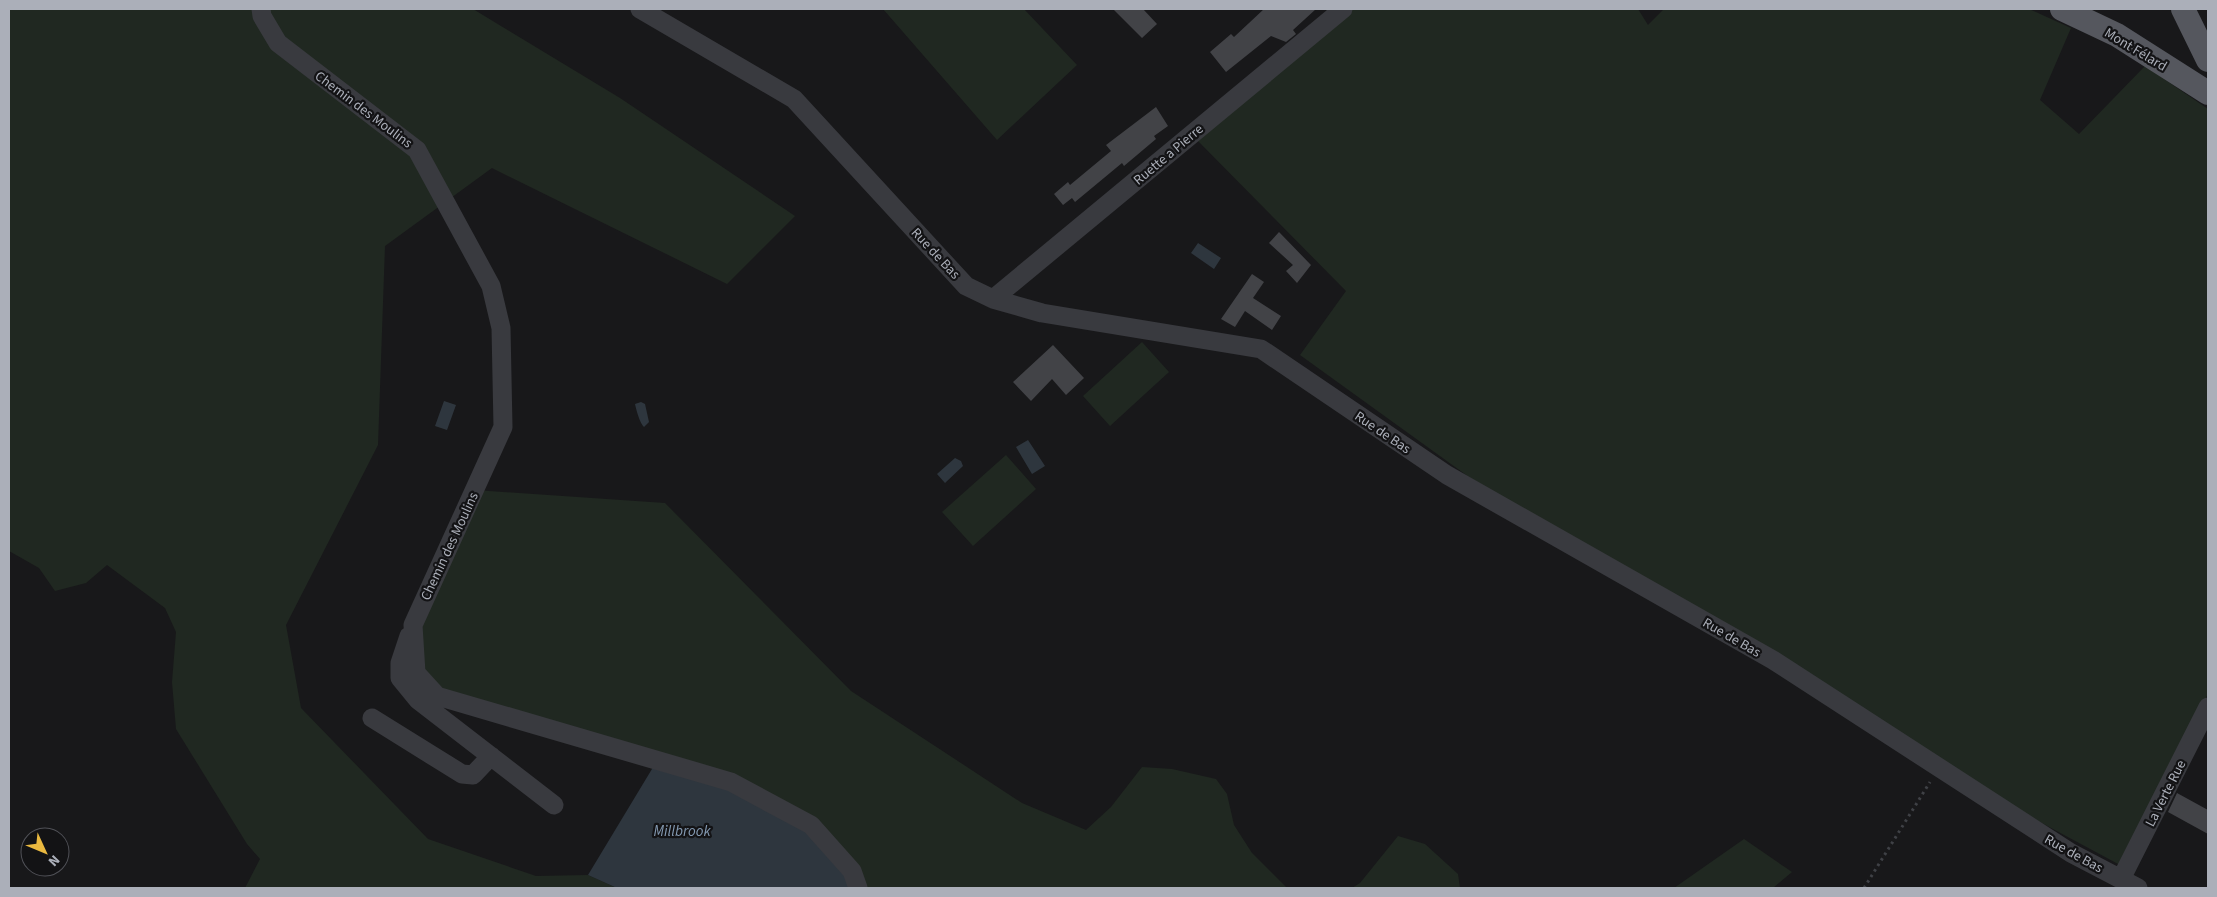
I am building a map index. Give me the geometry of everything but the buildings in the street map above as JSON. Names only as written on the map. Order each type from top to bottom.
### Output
[{"type":"main road","name":"Mont Félard","points":[[2062,9],[2117,35],[2208,93]]},
{"type":"main road","points":[[2183,9],[2208,60]]},
{"type":"street","name":"Chemin des Moulins","points":[[261,9],[262,16],[278,43],[417,150],[491,286],[501,328],[503,428],[413,625],[416,673],[438,696],[731,782],[811,825],[852,871],[858,888]]},
{"type":"street","name":"Rue de Bas","points":[[640,9],[794,99],[966,286],[993,298],[1042,313],[1261,350],[1447,475],[1773,660],[2070,854],[2138,888]]},
{"type":"street","name":"Ruette a Pierre","points":[[993,298],[1343,9]]},
{"type":"street","points":[[413,625],[400,664],[400,678],[418,700],[554,805]]},
{"type":"street","name":"La Verte Rue","points":[[2121,879],[2208,707]]},
{"type":"street","points":[[372,718],[462,774],[473,775],[491,756]]},
{"type":"path","points":[[1864,888],[1939,769]]},
{"type":"shaded area","points":[[9,9],[473,9],[620,98],[795,216],[727,284],[492,168],[385,246],[378,445],[286,625],[301,708],[428,839],[536,876],[588,875],[617,888],[245,888],[260,859],[247,844],[176,729],[172,682],[176,632],[165,608],[107,565],[86,583],[55,591],[39,568],[9,551]]},
{"type":"shaded area","points":[[883,9],[1024,9],[1077,65],[997,140]]},
{"type":"shaded area","points":[[1353,9],[1638,9],[1648,25],[1664,9],[2029,9],[2071,28],[2040,100],[2079,134],[2145,66],[2208,109],[2208,694],[2120,865],[2008,805],[1469,477],[1300,355],[1346,291],[1195,138]]},
{"type":"shaded area","points":[[1142,342],[1169,372],[1110,426],[1083,396]]},
{"type":"shaded area","points":[[1006,455],[1036,489],[973,546],[942,512]]},
{"type":"shaded area","points":[[475,490],[665,503],[851,691],[1022,803],[1086,830],[1111,807],[1142,767],[1172,769],[1216,779],[1227,794],[1234,825],[1252,853],[1287,888],[856,888],[731,782],[437,696],[416,673],[413,625]]},
{"type":"shaded area","points":[[1398,836],[1425,844],[1458,874],[1460,888],[1352,888],[1360,883]]},
{"type":"shaded area","points":[[1744,839],[1792,872],[1773,888],[1674,888]]},
{"type":"water","points":[[1198,243],[1221,258],[1214,269],[1191,253]]},
{"type":"water","points":[[444,401],[456,405],[447,430],[435,426]]},
{"type":"water","points":[[641,402],[645,404],[649,422],[644,427],[635,404]]},
{"type":"water","points":[[1028,440],[1045,466],[1032,474],[1016,447]]},
{"type":"water","points":[[955,458],[961,461],[963,466],[945,483],[937,474]]},
{"type":"water","name":"Millbrook","points":[[655,764],[740,787],[811,825],[856,888],[617,888],[588,875]]}]
